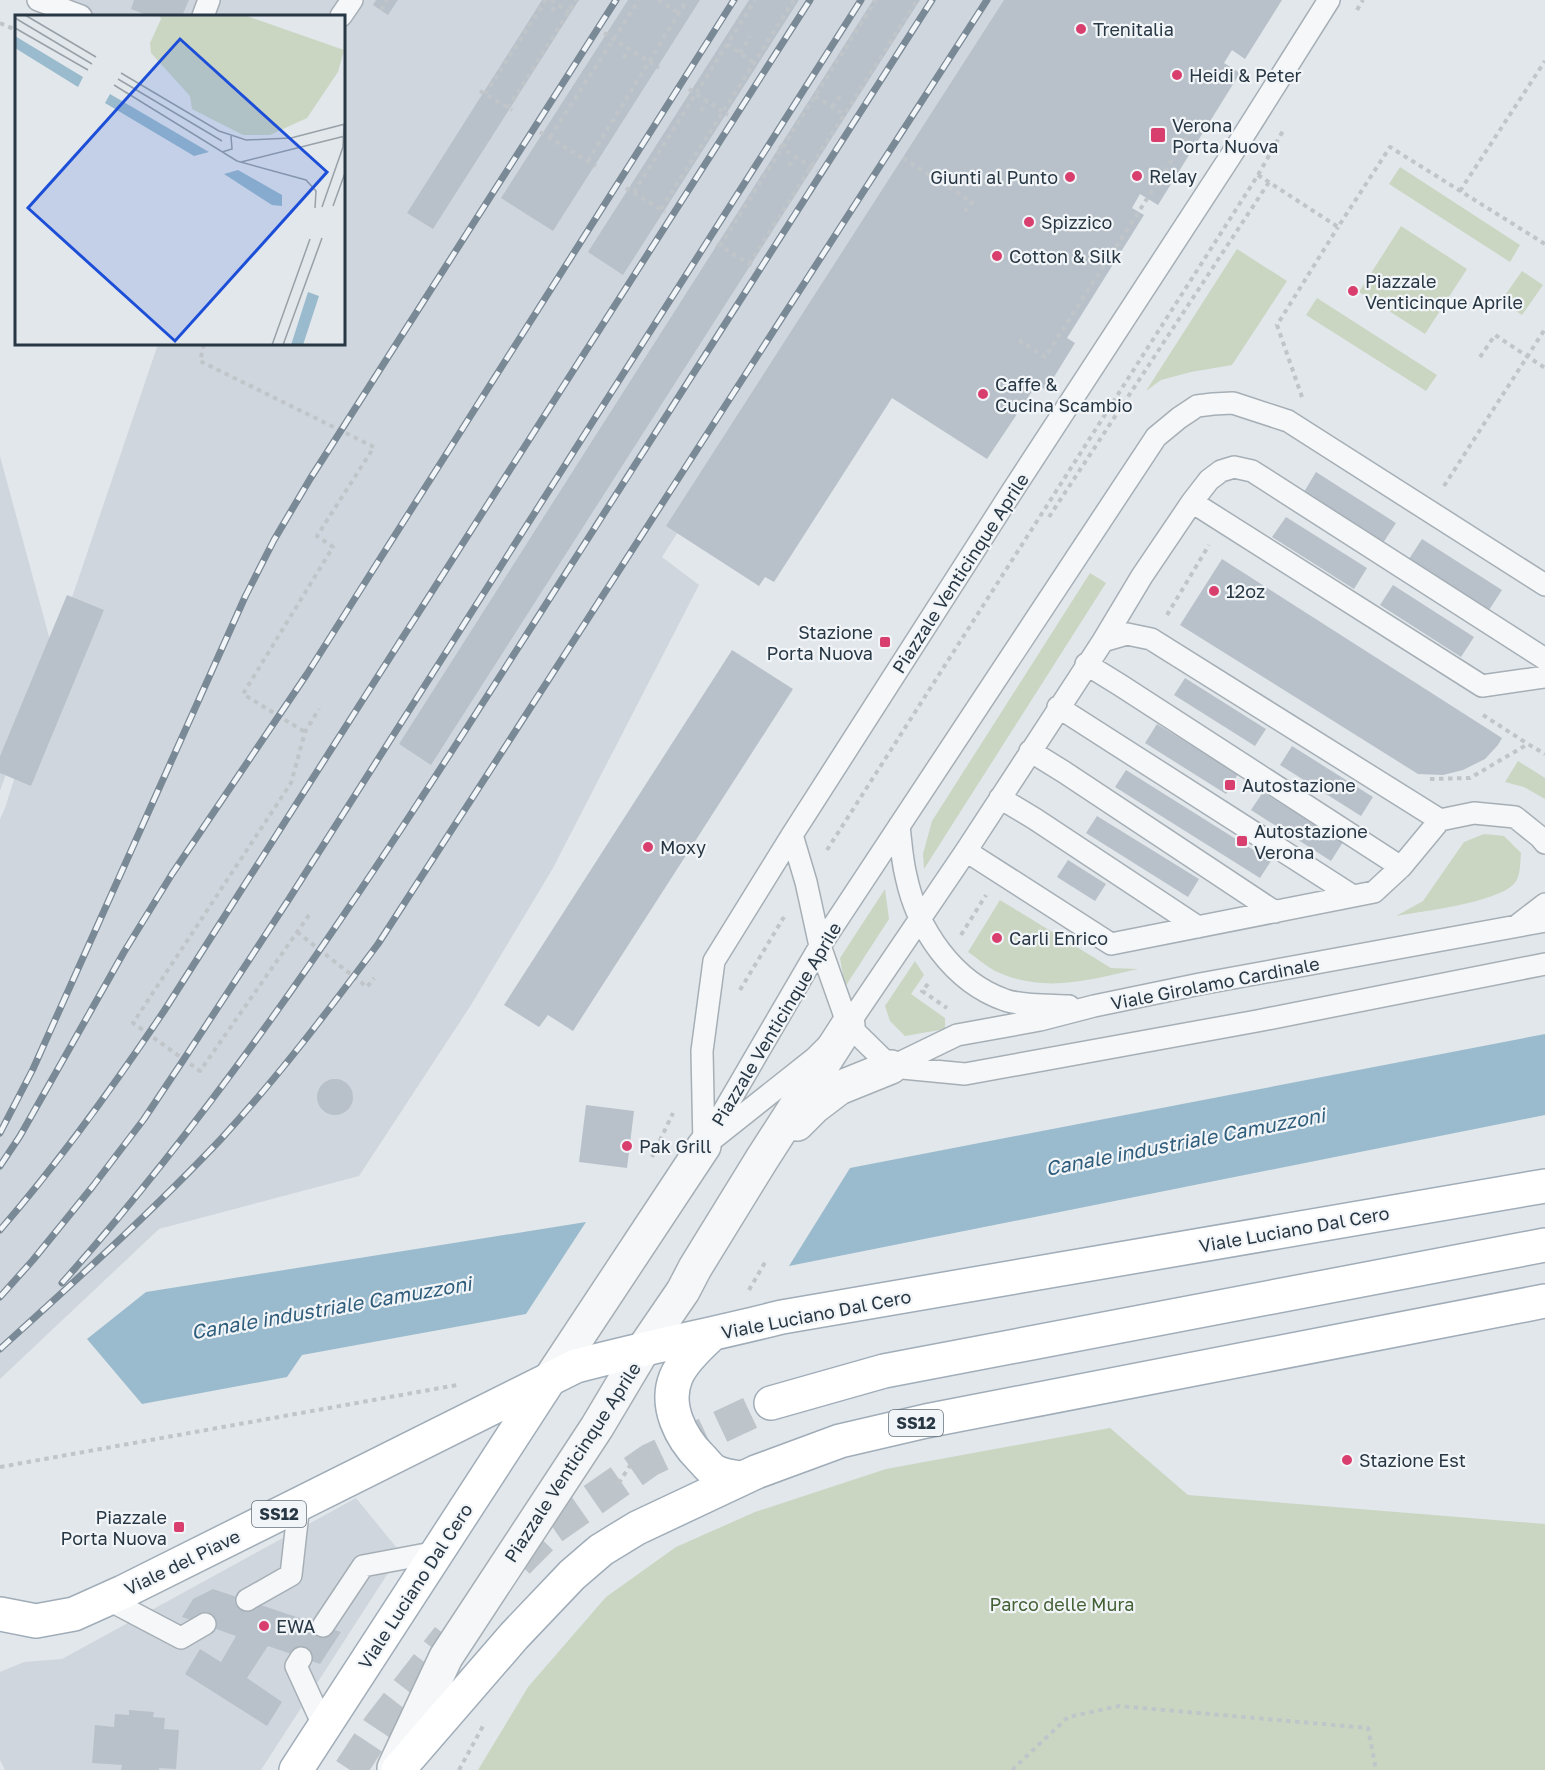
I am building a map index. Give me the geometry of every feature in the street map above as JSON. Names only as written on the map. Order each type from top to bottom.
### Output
[{"type":"main road","name":"Viale Luciano Dal Cero","points":[[296,1770],[550,1379],[576,1366],[782,1317],[1545,1185]]},
{"type":"main road","points":[[771,1403],[884,1371],[1545,1245]]},
{"type":"main road","name":"SS12","points":[[398,1770],[514,1636],[579,1569],[601,1550],[637,1528],[741,1478],[840,1441],[926,1421],[1545,1300]]},
{"type":"main road","points":[[712,1334],[692,1354],[676,1377],[672,1404],[676,1421],[692,1449],[713,1471],[741,1478]]},
{"type":"main road","name":"Viale del Piave","points":[[0,1614],[36,1621],[74,1614],[550,1379]]},
{"type":"street","name":"Piazzale Venticinque Aprile","points":[[393,1770],[446,1657],[597,1427],[644,1348],[683,1291],[762,1159],[848,1025]]},
{"type":"street","name":"Viale Girolamo Cardinale","points":[[839,1088],[891,1067]]},
{"type":"street","name":"Piazzale Venticinque Aprile","points":[[762,1159],[814,1107],[839,1088]]},
{"type":"street","name":"Piazzale Venticinque Aprile","points":[[550,1379],[704,1146]]},
{"type":"lane","points":[[39,0],[78,15]]},
{"type":"lane","points":[[202,15],[209,0]]},
{"type":"lane","points":[[342,15],[352,0]]},
{"type":"lane","name":"Piazzale Venticinque Aprile","points":[[704,1146],[702,1051],[714,961],[792,835],[1329,0]]},
{"type":"lane","name":"Piazzale Venticinque Aprile","points":[[704,1146],[820,946],[1156,437],[1179,417],[1197,406],[1233,403],[1288,421],[1545,585]]},
{"type":"lane","points":[[704,1146],[815,1058],[848,1025],[966,851],[1103,641],[1142,576],[1192,502],[1209,480],[1221,471],[1234,467],[1252,471],[1545,659]]},
{"type":"lane","points":[[1192,502],[1482,686],[1545,677]]},
{"type":"lane","points":[[1103,641],[1127,634],[1151,639],[1440,820]]},
{"type":"lane","points":[[1086,664],[1401,867]]},
{"type":"lane","points":[[1058,707],[1353,896]]},
{"type":"lane","points":[[1030,751],[1275,912]]},
{"type":"lane","points":[[1000,798],[1198,927]]},
{"type":"lane","points":[[966,851],[1111,944],[1374,892],[1401,867],[1440,820],[1474,813],[1515,817],[1545,843]]},
{"type":"lane","points":[[899,826],[906,878],[920,920],[945,959],[974,985],[1007,1001],[1042,1005],[1094,1006]]},
{"type":"lane","points":[[792,835],[806,882],[820,946],[848,1025],[891,1067]]},
{"type":"lane","points":[[1516,926],[1545,904]]},
{"type":"lane","name":"Viale Girolamo Cardinale","points":[[891,1067],[957,1035],[1040,1020],[1094,1006],[1200,984],[1545,921]]},
{"type":"lane","name":"Viale Girolamo Cardinale","points":[[891,1067],[965,1074],[1257,1021],[1545,964]]},
{"type":"lane","points":[[247,1600],[291,1575],[299,1504]]},
{"type":"lane","points":[[322,1626],[363,1566],[437,1552]]},
{"type":"lane","points":[[107,1599],[181,1638],[205,1624]]},
{"type":"lane","points":[[301,1658],[296,1666],[324,1727]]},
{"type":"path","points":[[381,10],[387,0]]},
{"type":"path","points":[[485,94],[546,0]]},
{"type":"path","points":[[551,0],[571,13]]},
{"type":"path","points":[[480,91],[510,109],[571,13],[576,0]]},
{"type":"path","points":[[550,137],[639,0]]},
{"type":"path","points":[[588,161],[687,0]]},
{"type":"path","points":[[634,192],[755,0]]},
{"type":"path","points":[[626,188],[663,211],[794,0]]},
{"type":"path","points":[[756,268],[736,252],[719,244],[876,0]]},
{"type":"path","points":[[749,264],[917,0]]},
{"type":"path","points":[[1357,10],[1363,0]]},
{"type":"path","points":[[662,1],[679,13]]},
{"type":"path","points":[[552,11],[556,4]]},
{"type":"path","points":[[0,23],[15,30]]},
{"type":"path","points":[[604,33],[658,68]]},
{"type":"path","points":[[740,53],[750,36]]},
{"type":"path","points":[[727,44],[754,63]]},
{"type":"path","points":[[624,58],[629,48]]},
{"type":"path","points":[[1460,191],[1545,61]]},
{"type":"path","points":[[689,89],[725,113]]},
{"type":"path","points":[[832,107],[842,93]]},
{"type":"path","points":[[495,100],[500,94]]},
{"type":"path","points":[[815,96],[844,114]]},
{"type":"path","points":[[701,111],[707,101]]},
{"type":"path","points":[[739,991],[806,882],[1258,175],[1285,127]]},
{"type":"path","points":[[1019,339],[1045,357],[1190,132],[1183,128]]},
{"type":"path","points":[[540,132],[596,166]]},
{"type":"path","points":[[568,149],[571,144]]},
{"type":"path","points":[[780,147],[817,171]]},
{"type":"path","points":[[1302,398],[1277,325],[1390,147],[1545,244]]},
{"type":"path","points":[[789,166],[796,157]]},
{"type":"path","points":[[903,158],[972,201],[966,211]]},
{"type":"path","points":[[1258,175],[1338,227]]},
{"type":"path","points":[[1049,517],[1269,182]]},
{"type":"path","points":[[646,200],[649,195]]},
{"type":"path","points":[[1454,492],[1444,486],[1545,329]]},
{"type":"path","points":[[1480,357],[1495,335],[1545,368]]},
{"type":"path","points":[[204,345],[201,361],[374,447],[316,536],[333,547],[243,694],[305,732]]},
{"type":"path","points":[[1166,617],[1211,542]]},
{"type":"path","points":[[309,915],[200,1071],[133,1023],[291,783],[305,732],[319,709]]},
{"type":"path","points":[[1479,713],[1545,754]]},
{"type":"path","points":[[1429,779],[1470,778],[1528,744]]},
{"type":"path","points":[[961,935],[992,887]]},
{"type":"path","points":[[297,932],[367,987],[374,978]]},
{"type":"path","points":[[928,984],[922,991],[952,1012]]},
{"type":"path","points":[[649,1166],[678,1103]]},
{"type":"path","points":[[745,1297],[767,1259]]},
{"type":"path","points":[[0,1467],[457,1385]]},
{"type":"path","points":[[602,1510],[633,1461],[659,1447]]},
{"type":"path","points":[[1012,1770],[1068,1717],[1119,1706],[1368,1728],[1376,1770]]},
{"type":"shaded area","points":[[49,0],[1020,0],[662,557],[699,585],[553,868],[471,1005],[359,1176],[159,1229],[0,1379],[0,819],[64,621],[158,345],[345,345],[345,15],[82,15]]},
{"type":"shaded area","points":[[0,456],[51,644],[0,791]]},
{"type":"shaded area","points":[[356,1498],[401,1553],[261,1770],[5,1770],[0,1760],[0,1672],[24,1662],[62,1659]]},
{"type":"green space","points":[[1400,167],[1520,245],[1510,262],[1389,184]]},
{"type":"green space","points":[[1401,226],[1467,269],[1425,334],[1359,292]]},
{"type":"green space","points":[[1237,249],[1287,281],[1232,365],[1161,380],[1146,391]]},
{"type":"green space","points":[[1522,271],[1543,285],[1522,315],[1501,301]]},
{"type":"green space","points":[[1317,298],[1437,375],[1426,391],[1306,315]]},
{"type":"green space","points":[[1090,573],[1106,583],[924,869],[923,854],[932,821]]},
{"type":"green space","points":[[1518,761],[1545,778],[1545,799],[1524,787],[1505,782]]},
{"type":"green space","points":[[1484,834],[1504,836],[1521,853],[1519,873],[1514,884],[1505,891],[1476,901],[1396,916],[1423,901],[1464,842]]},
{"type":"green space","points":[[885,889],[889,919],[845,987],[840,958]]},
{"type":"green space","points":[[1000,900],[1111,968],[1138,969],[1066,983],[1031,982],[995,971],[968,952]]},
{"type":"green space","points":[[915,961],[924,975],[911,994],[945,1018],[945,1029],[905,1036],[890,1021],[885,1006]]},
{"type":"green space","name":"Parco delle Mura","points":[[1110,1428],[1188,1495],[1545,1524],[1545,1770],[478,1770],[528,1687],[606,1597],[676,1547],[755,1512],[886,1469]]},
{"type":"water","name":"Canale industriale Camuzzoni","points":[[1545,1034],[1545,1115],[789,1266],[850,1168]]},
{"type":"water","name":"Canale industriale Camuzzoni","points":[[586,1222],[526,1314],[302,1355],[287,1377],[142,1404],[87,1339],[146,1292]]},
{"type":"building","points":[[134,0],[189,0],[182,15],[146,15],[131,9]]},
{"type":"building","points":[[376,0],[398,0],[388,15],[373,5]]},
{"type":"building","points":[[542,0],[579,0],[433,229],[407,213]]},
{"type":"building","points":[[628,0],[700,0],[553,231],[501,198]]},
{"type":"building","points":[[749,0],[799,0],[623,275],[588,252]]},
{"type":"building","points":[[873,0],[920,0],[431,765],[399,744]]},
{"type":"building","points":[[1004,0],[1282,0],[1245,59],[1232,50],[1224,63],[1240,73],[1158,205],[1140,194],[1132,208],[1144,215],[1067,338],[1075,343],[1046,390],[1037,384],[987,459],[892,398],[774,582],[765,577],[759,586],[666,526]]},
{"type":"building","points":[[1316,472],[1396,523],[1383,543],[1304,492]]},
{"type":"building","points":[[1286,517],[1367,568],[1354,589],[1272,537]]},
{"type":"building","points":[[1422,539],[1502,590],[1489,610],[1409,559]]},
{"type":"building","points":[[1222,559],[1502,738],[1498,745],[1485,759],[1463,770],[1443,775],[1418,774],[1180,625]]},
{"type":"building","points":[[1393,585],[1474,637],[1461,657],[1380,605]]},
{"type":"building","points":[[67,595],[104,610],[31,786],[0,773],[0,756]]},
{"type":"building","name":"Moxy","points":[[732,650],[793,689],[573,1031],[548,1015],[539,1027],[504,1005]]},
{"type":"building","points":[[1185,678],[1266,729],[1255,746],[1174,695]]},
{"type":"building","points":[[1157,724],[1238,774],[1226,794],[1145,743]]},
{"type":"building","points":[[1292,746],[1373,797],[1361,816],[1280,765]]},
{"type":"building","points":[[1126,770],[1271,861],[1260,878],[1115,787]]},
{"type":"building","points":[[1263,792],[1343,842],[1331,861],[1251,810]]},
{"type":"building","points":[[1097,816],[1199,879],[1188,897],[1086,833]]},
{"type":"building","points":[[1068,860],[1106,884],[1095,901],[1057,877]]},
{"type":"building","points":[[335,1079],[348,1084],[353,1097],[348,1110],[335,1115],[322,1110],[317,1097],[322,1084]]},
{"type":"building","points":[[586,1105],[634,1111],[627,1168],[579,1162]]},
{"type":"building","points":[[213,1589],[341,1632],[320,1664],[268,1646],[247,1678],[282,1702],[267,1726],[185,1674],[200,1649],[221,1662],[236,1636],[182,1617],[193,1599]]},
{"type":"building","points":[[129,1710],[154,1712],[153,1717],[165,1718],[164,1729],[179,1730],[176,1769],[121,1770],[122,1765],[92,1763],[95,1725],[114,1727],[115,1714],[129,1715]]},
{"type":"tunnel","points":[[518,1562],[551,1529],[650,1460],[771,1403]]},
{"type":"tunnel","points":[[350,1770],[379,1726],[448,1637]]},
{"type":"railway","points":[[0,1133],[33,1069],[245,597],[274,540],[310,479],[616,0]]},
{"type":"railway","points":[[0,1166],[20,1136],[124,952],[172,874],[307,674],[734,0]]},
{"type":"railway","points":[[0,1230],[85,1123],[164,1011],[810,0]]},
{"type":"railway","points":[[0,1297],[93,1186],[144,1119],[184,1059],[289,899],[861,0]]},
{"type":"railway","points":[[62,1283],[127,1208],[189,1130],[248,1051],[363,887],[932,0]]},
{"type":"railway","points":[[0,1349],[140,1220],[221,1139],[283,1068],[378,944],[987,0]]},
{"type":"place","name":"Trenitalia","points":[[1081,29]]},
{"type":"place","name":"Heidi & Peter","points":[[1177,75]]},
{"type":"place","name":"Verona Porta Nuova","points":[[1158,135]]},
{"type":"place","name":"Relay","points":[[1137,176]]},
{"type":"place","name":"Giunti al Punto","points":[[1070,177]]},
{"type":"place","name":"Spizzico","points":[[1029,222]]},
{"type":"place","name":"Cotton & Silk","points":[[997,256]]},
{"type":"place","name":"Piazzale Venticinque Aprile","points":[[1353,291]]},
{"type":"place","name":"Caffe & Cucina Scambio","points":[[983,394]]},
{"type":"place","name":"12oz","points":[[1214,591]]},
{"type":"place","name":"Stazione Porta Nuova","points":[[885,642]]},
{"type":"place","name":"Autostazione","points":[[1230,785]]},
{"type":"place","name":"Autostazione Verona","points":[[1242,841]]},
{"type":"place","name":"Moxy","points":[[648,847]]},
{"type":"place","name":"Carli Enrico","points":[[997,938]]},
{"type":"place","name":"Pak Grill","points":[[627,1146]]},
{"type":"place","name":"Stazione Est","points":[[1347,1460]]},
{"type":"place","name":"Piazzale Porta Nuova","points":[[179,1527]]},
{"type":"place","name":"EWA","points":[[264,1626]]}]
